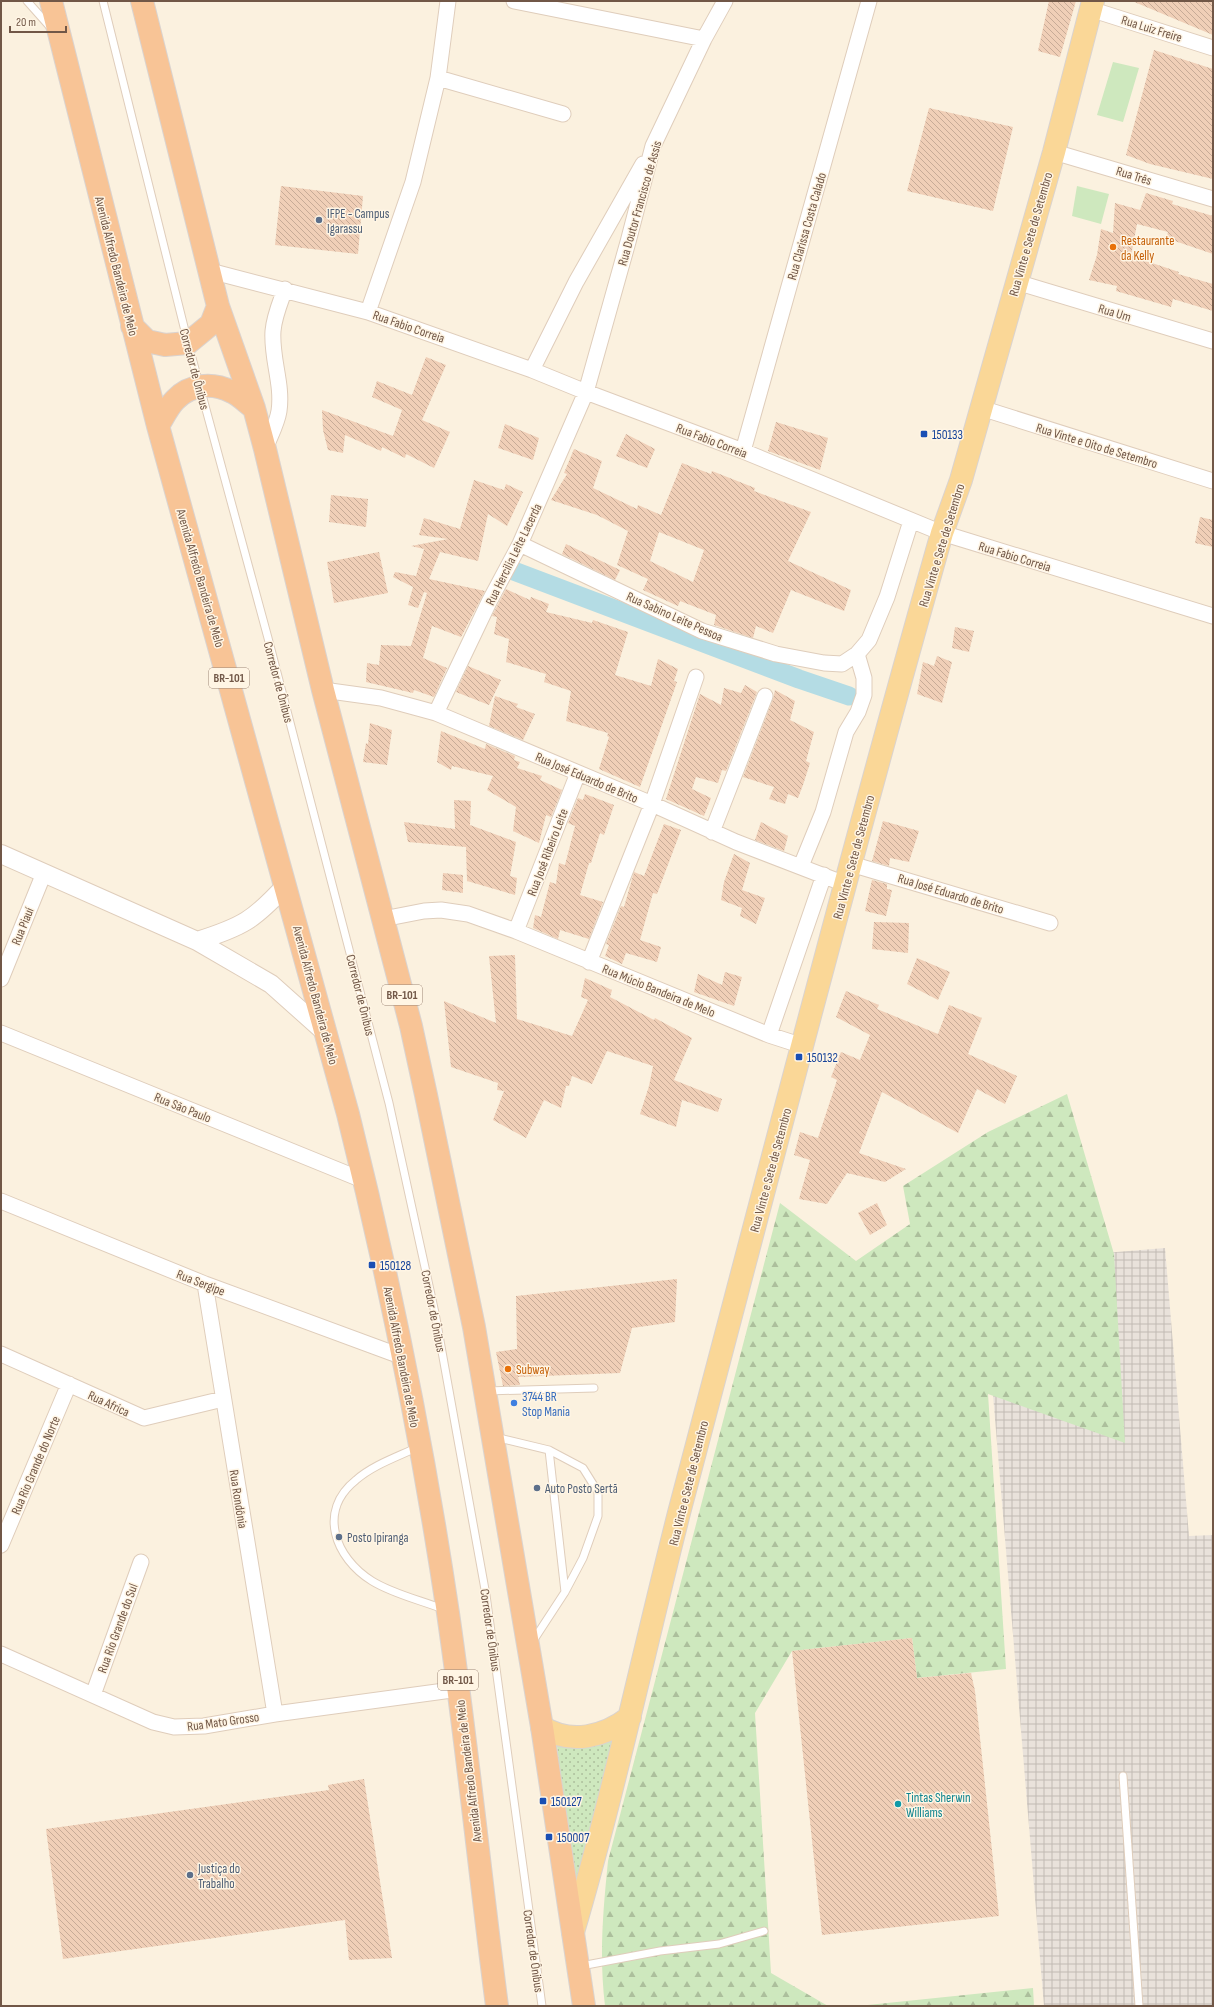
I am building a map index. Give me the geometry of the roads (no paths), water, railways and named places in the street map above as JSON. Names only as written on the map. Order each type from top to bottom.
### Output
[{"type":"highway","name":"Avenida Alfredo Bandeira de Melo","points":[[51,1],[158,426],[286,885],[365,1182],[403,1357],[420,1446],[447,1610],[459,1689],[497,2006]]},
{"type":"highway","name":"BR-101","points":[[142,1],[218,306],[254,408],[265,448],[323,690],[411,1026],[472,1319],[485,1391],[542,1727],[584,2006]]},
{"type":"highway","points":[[132,326],[147,341],[165,345],[188,343],[211,324],[218,306]]},
{"type":"highway","points":[[158,426],[174,400],[185,390],[200,385],[215,386],[232,392],[254,408]]},
{"type":"main road","name":"Rua Vinte e Sete de Setembro","points":[[573,1932],[630,1717],[679,1514],[889,721],[942,533],[961,480],[1054,152],[1092,5]]},
{"type":"main road","points":[[542,1727],[561,1736],[581,1737],[615,1728],[630,1717]]},
{"type":"street","points":[[368,312],[412,182],[438,78],[448,1]]},
{"type":"street","points":[[514,1],[704,39]]},
{"type":"street","name":"Rua Doutor Francisco de Assis","points":[[586,392],[653,146],[704,39],[725,1]]},
{"type":"street","name":"Rua Clarissa Costa Calado","points":[[743,451],[869,1]]},
{"type":"street","name":"Rua Luiz Freire","points":[[1092,5],[1213,48]]},
{"type":"street","points":[[438,78],[562,114]]},
{"type":"street","points":[[532,370],[576,282],[653,146]]},
{"type":"street","name":"Rua Três","points":[[1054,152],[1213,199]]},
{"type":"street","name":"Rua Fabio Correia","points":[[210,271],[285,289],[368,312],[532,370],[743,451],[942,533],[1213,616]]},
{"type":"street","name":"Rua Um","points":[[1016,282],[1213,341]]},
{"type":"street","points":[[265,448],[275,426],[279,411],[280,394],[273,332],[275,318],[285,289]]},
{"type":"street","name":"Rua Hercilia Leite Lacerda","points":[[436,713],[489,602],[520,544],[586,392]]},
{"type":"street","name":"Rua Vinte e Oito de Setembro","points":[[981,408],[1213,481]]},
{"type":"street","name":"Rua Sabino Leite Pessoa","points":[[520,544],[702,631],[745,646],[776,654],[824,663],[842,664],[857,654],[869,640],[887,597],[911,521]]},
{"type":"street","points":[[801,866],[823,812],[846,732],[858,712],[864,695],[864,678],[857,654]]},
{"type":"street","points":[[589,962],[652,804],[696,677]]},
{"type":"street","name":"Rua José Eduardo de Brito","points":[[323,690],[381,698],[436,713],[652,804],[712,832],[824,876],[848,874],[1050,923]]},
{"type":"street","points":[[712,832],[765,696]]},
{"type":"street","name":"Rua José Ribeiro Leite","points":[[516,931],[578,773]]},
{"type":"street","points":[[1,854],[197,940],[270,984],[326,1034]]},
{"type":"street","name":"Rua Piauí","points":[[1,979],[44,873]]},
{"type":"street","points":[[769,1035],[824,876]]},
{"type":"street","points":[[197,940],[232,929],[250,920],[264,910],[286,885]]},
{"type":"street","name":"Rua Múcio Bandeira de Melo","points":[[382,919],[441,910],[468,914],[516,931],[769,1035],[803,1046]]},
{"type":"street","name":"Rua São Paulo","points":[[1,1033],[365,1182]]},
{"type":"street","name":"Rua Sergipe","points":[[1,1201],[205,1284],[403,1357]]},
{"type":"street","name":"Rua Rondônia","points":[[205,1284],[274,1714]]},
{"type":"street","name":"Rua Africa","points":[[1,1354],[144,1418],[223,1399]]},
{"type":"street","name":"Rua Rio Grande do Norte","points":[[1,1545],[69,1384]]},
{"type":"street","name":"Rua Rio Grande do Sul","points":[[93,1695],[141,1562]]},
{"type":"street","name":"Rua Mato Grosso","points":[[1,1654],[153,1722],[174,1727],[204,1726],[274,1714],[459,1689]]},
{"type":"lane","points":[[27,1],[61,40]]},
{"type":"lane","name":"Corredor de Ônibus","points":[[103,1],[188,343],[270,645],[387,1096],[435,1313],[486,1595],[542,2006]]},
{"type":"lane","points":[[485,1391],[594,1388]]},
{"type":"lane","points":[[492,1436],[549,1450],[583,1468],[598,1492],[598,1516],[583,1558],[565,1592],[529,1648]]},
{"type":"lane","points":[[420,1446],[368,1471],[347,1488],[337,1507],[334,1518],[334,1533],[341,1550],[352,1566],[372,1582],[447,1610]]},
{"type":"lane","points":[[549,1450],[565,1592]]},
{"type":"lane","points":[[1123,1776],[1139,2006]]},
{"type":"lane","points":[[578,1966],[660,1951],[719,1944],[764,1931]]},
{"type":"waterway","points":[[511,570],[799,679],[849,696]]},
{"type":"place","name":"IFPE - Campus Igarassu","points":[[319,220]]},
{"type":"place","name":"Restaurante da Kelly","points":[[1113,247]]},
{"type":"place","name":"150133","points":[[924,434]]},
{"type":"place","name":"150132","points":[[799,1057]]},
{"type":"place","name":"150128","points":[[372,1265]]},
{"type":"place","name":"Subway","points":[[508,1369]]},
{"type":"place","name":"3744 BR Stop Mania","points":[[514,1403]]},
{"type":"place","name":"Auto Posto Sertã","points":[[537,1488]]},
{"type":"place","name":"Posto Ipiranga","points":[[339,1537]]},
{"type":"place","name":"150127","points":[[543,1801]]},
{"type":"place","name":"Tintas Sherwin Williams","points":[[898,1804]]},
{"type":"place","name":"150007","points":[[549,1837]]},
{"type":"place","name":"Justiça do Trabalho","points":[[190,1875]]}]
